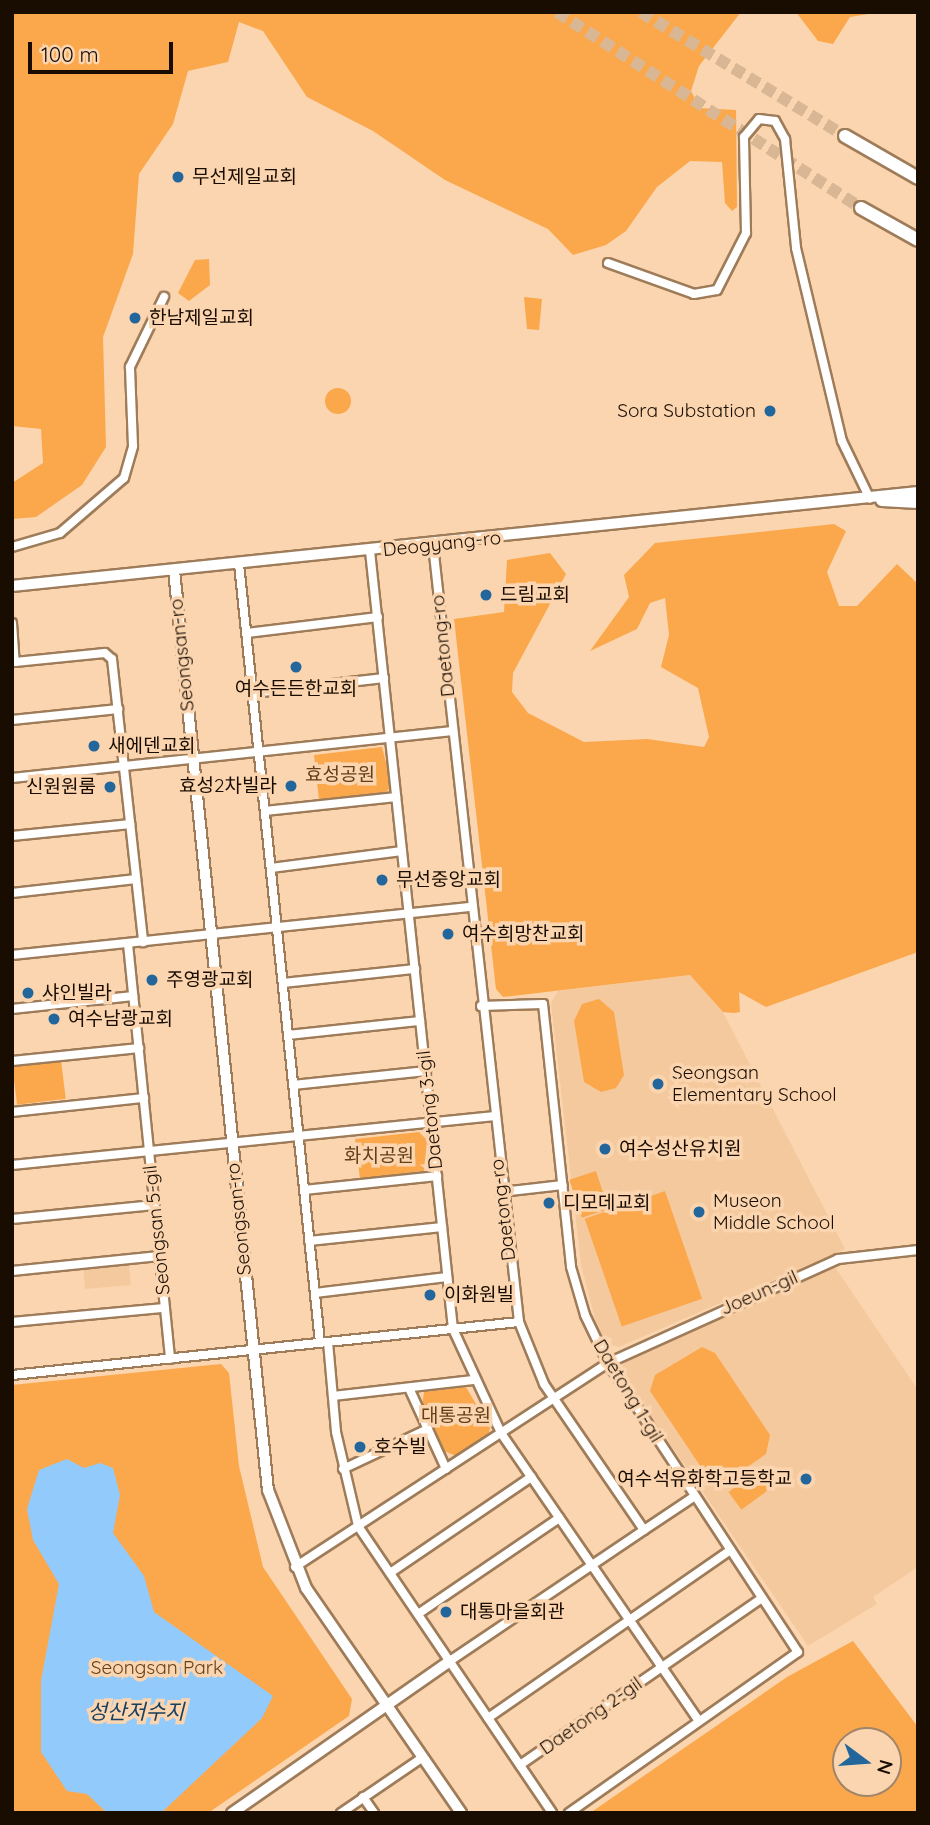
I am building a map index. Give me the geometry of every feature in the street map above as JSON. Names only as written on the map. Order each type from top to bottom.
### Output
[{"type":"main road","points":[[845,136],[918,178]]},
{"type":"main road","points":[[861,208],[918,240]]},
{"type":"main road","points":[[876,501],[918,502]]},
{"type":"street","points":[[608,263],[694,294],[717,290],[746,233],[744,137],[758,119],[775,121],[785,139],[796,248],[842,441],[876,501]]},
{"type":"street","points":[[12,547],[60,533],[124,478],[132,446],[130,367],[164,297]]},
{"type":"street","name":"Deogyang-ro","points":[[12,586],[876,501],[918,492]]},
{"type":"street","name":"Daetong-ro","points":[[433,545],[500,1192],[519,1322],[554,1398],[644,1530]]},
{"type":"street","name":"Daetong 3-gil","points":[[370,551],[453,1329],[473,1380],[501,1433],[699,1721]]},
{"type":"street","name":"Daetong 2-gil","points":[[239,564],[309,1241],[343,1469],[358,1526],[552,1813]]},
{"type":"street","name":"Seongsan-ro","points":[[174,570],[268,1490],[295,1567],[461,1813]]},
{"type":"street","points":[[247,633],[377,617]]},
{"type":"street","points":[[12,623],[14,662],[110,655],[143,942]]},
{"type":"street","points":[[253,693],[384,678]]},
{"type":"street","points":[[12,720],[118,709]]},
{"type":"street","points":[[12,778],[390,740],[452,731]]},
{"type":"street","points":[[265,811],[397,797]]},
{"type":"street","points":[[12,836],[130,824]]},
{"type":"street","points":[[271,867],[402,851]]},
{"type":"street","points":[[12,892],[136,879]]},
{"type":"street","points":[[12,955],[471,907]]},
{"type":"street","name":"Seongsan 5-gil","points":[[128,944],[170,1359]]},
{"type":"street","points":[[283,983],[415,969]]},
{"type":"street","points":[[12,1009],[134,996]]},
{"type":"street","name":"Daetong 1-gil","points":[[481,1006],[543,1004],[574,1282],[608,1363],[798,1652],[569,1813]]},
{"type":"street","points":[[288,1035],[420,1021]]},
{"type":"street","points":[[12,1060],[139,1048]]},
{"type":"street","points":[[293,1085],[426,1071]]},
{"type":"street","points":[[12,1112],[144,1098]]},
{"type":"street","points":[[12,1165],[299,1138],[492,1116]]},
{"type":"street","points":[[304,1190],[437,1176]]},
{"type":"street","points":[[500,1192],[563,1185]]},
{"type":"street","points":[[12,1219],[154,1205]]},
{"type":"street","points":[[309,1241],[442,1227]]},
{"type":"street","name":"Joeun-gil","points":[[501,1433],[608,1363],[838,1259],[918,1251]]},
{"type":"street","points":[[12,1271],[159,1256]]},
{"type":"street","points":[[315,1293],[447,1277]]},
{"type":"street","points":[[12,1322],[164,1308]]},
{"type":"street","points":[[12,1375],[519,1322]]},
{"type":"street","points":[[333,1396],[473,1380]]},
{"type":"street","points":[[409,1388],[446,1469]]},
{"type":"street","points":[[343,1469],[428,1429]]},
{"type":"street","points":[[295,1567],[501,1433]]},
{"type":"street","points":[[390,1573],[531,1477]]},
{"type":"street","points":[[232,1813],[246,1809],[386,1705],[695,1496]]},
{"type":"street","points":[[418,1614],[559,1518]]},
{"type":"street","points":[[488,1718],[731,1550]]},
{"type":"street","points":[[662,1667],[762,1598]]},
{"type":"street","name":"Daetong 2-gil","points":[[520,1765],[662,1667]]},
{"type":"street","points":[[341,1813],[423,1758]]},
{"type":"street","points":[[363,1797],[374,1813]]},
{"type":"shaded area","points":[[690,975],[723,1012],[845,1249],[619,1347],[601,1342],[581,1265],[551,1003],[558,991]]},
{"type":"shaded area","points":[[129,1264],[131,1285],[85,1289],[83,1268]]},
{"type":"shaded area","name":"여수석유화학고등학교","points":[[835,1267],[918,1390],[918,1567],[873,1597],[877,1604],[808,1646],[621,1372],[624,1362]]},
{"type":"green space","points":[[12,12],[741,12],[699,66],[691,91],[700,108],[736,110],[737,207],[732,211],[725,203],[722,162],[690,161],[657,187],[626,231],[606,245],[573,255],[548,229],[445,180],[373,131],[307,97],[263,31],[239,22],[228,62],[188,71],[173,124],[139,174],[133,254],[103,337],[106,447],[82,485],[36,517],[12,519],[12,483],[43,463],[41,429],[12,426]]},
{"type":"green space","points":[[796,12],[881,12],[850,17],[833,44],[818,41]]},
{"type":"green space","points":[[209,259],[210,285],[189,301],[178,293],[195,260]]},
{"type":"green space","points":[[524,297],[542,299],[539,330],[527,329]]},
{"type":"green space","points":[[338,388],[347,392],[351,401],[347,410],[338,414],[329,410],[325,401],[329,392]]},
{"type":"green space","points":[[834,524],[846,531],[827,572],[839,606],[857,606],[897,564],[918,584],[918,952],[766,1007],[739,992],[740,1012],[734,1013],[723,1012],[690,975],[503,997],[496,989],[454,619],[504,612],[507,560],[550,553],[566,574],[513,673],[512,692],[528,713],[584,742],[647,739],[704,747],[709,737],[698,688],[661,667],[669,635],[665,598],[650,603],[637,629],[590,651],[629,597],[624,575],[655,543]]},
{"type":"green space","name":"효성공원","points":[[382,747],[392,786],[386,792],[319,800],[314,755]]},
{"type":"green space","points":[[599,999],[614,1012],[624,1075],[616,1088],[601,1092],[584,1082],[574,1021],[582,1004]]},
{"type":"green space","points":[[61,1060],[66,1099],[17,1105],[12,1066]]},
{"type":"green space","name":"화치공원","points":[[419,1132],[427,1140],[424,1171],[360,1179],[355,1139]]},
{"type":"green space","points":[[596,1171],[608,1209],[582,1218],[569,1180]]},
{"type":"green space","points":[[665,1191],[702,1299],[622,1326],[585,1219]]},
{"type":"green space","points":[[702,1347],[715,1353],[770,1435],[766,1454],[727,1481],[707,1476],[650,1391],[655,1375]]},
{"type":"green space","name":"Seongsan Park","points":[[221,1364],[229,1373],[239,1466],[263,1567],[352,1699],[349,1716],[208,1813],[12,1813],[12,1385]]},
{"type":"green space","name":"대통공원","points":[[466,1387],[490,1428],[488,1436],[456,1456],[444,1451],[422,1405],[424,1392]]},
{"type":"green space","points":[[760,1469],[773,1487],[741,1510],[728,1492]]},
{"type":"green space","points":[[853,1641],[918,1727],[918,1813],[590,1813],[787,1677]]},
{"type":"water","name":"성산저수지","points":[[67,1459],[84,1468],[100,1463],[113,1468],[120,1495],[113,1533],[144,1576],[154,1612],[273,1696],[262,1718],[161,1813],[105,1811],[87,1794],[67,1791],[41,1752],[41,1681],[59,1584],[33,1540],[27,1509],[39,1470]]},
{"type":"tunnel","points":[[557,12],[861,208]]},
{"type":"tunnel","points":[[641,12],[845,136]]},
{"type":"place","name":"무선제일교회","points":[[178,177]]},
{"type":"place","name":"한남제일교회","points":[[135,318]]},
{"type":"place","name":"Sora Substation","points":[[770,411]]},
{"type":"place","name":"드림교회","points":[[486,595]]},
{"type":"place","name":"여수든든한교회","points":[[296,667]]},
{"type":"place","name":"새에덴교회","points":[[94,746]]},
{"type":"place","name":"효성2차빌라","points":[[291,786]]},
{"type":"place","name":"신원원룸","points":[[110,787]]},
{"type":"place","name":"무선중앙교회","points":[[382,880]]},
{"type":"place","name":"여수희망찬교회","points":[[448,934]]},
{"type":"place","name":"주영광교회","points":[[152,980]]},
{"type":"place","name":"샤인빌라","points":[[28,993]]},
{"type":"place","name":"여수남광교회","points":[[54,1019]]},
{"type":"place","name":"Seongsan Elementary School","points":[[658,1084]]},
{"type":"place","name":"여수성산유치원","points":[[605,1149]]},
{"type":"place","name":"디모데교회","points":[[549,1203]]},
{"type":"place","name":"Museon Middle School","points":[[699,1212]]},
{"type":"place","name":"이화원빌","points":[[430,1295]]},
{"type":"place","name":"호수빌","points":[[360,1447]]},
{"type":"place","name":"여수석유화학고등학교","points":[[806,1479]]},
{"type":"place","name":"대통마을회관","points":[[446,1612]]}]
